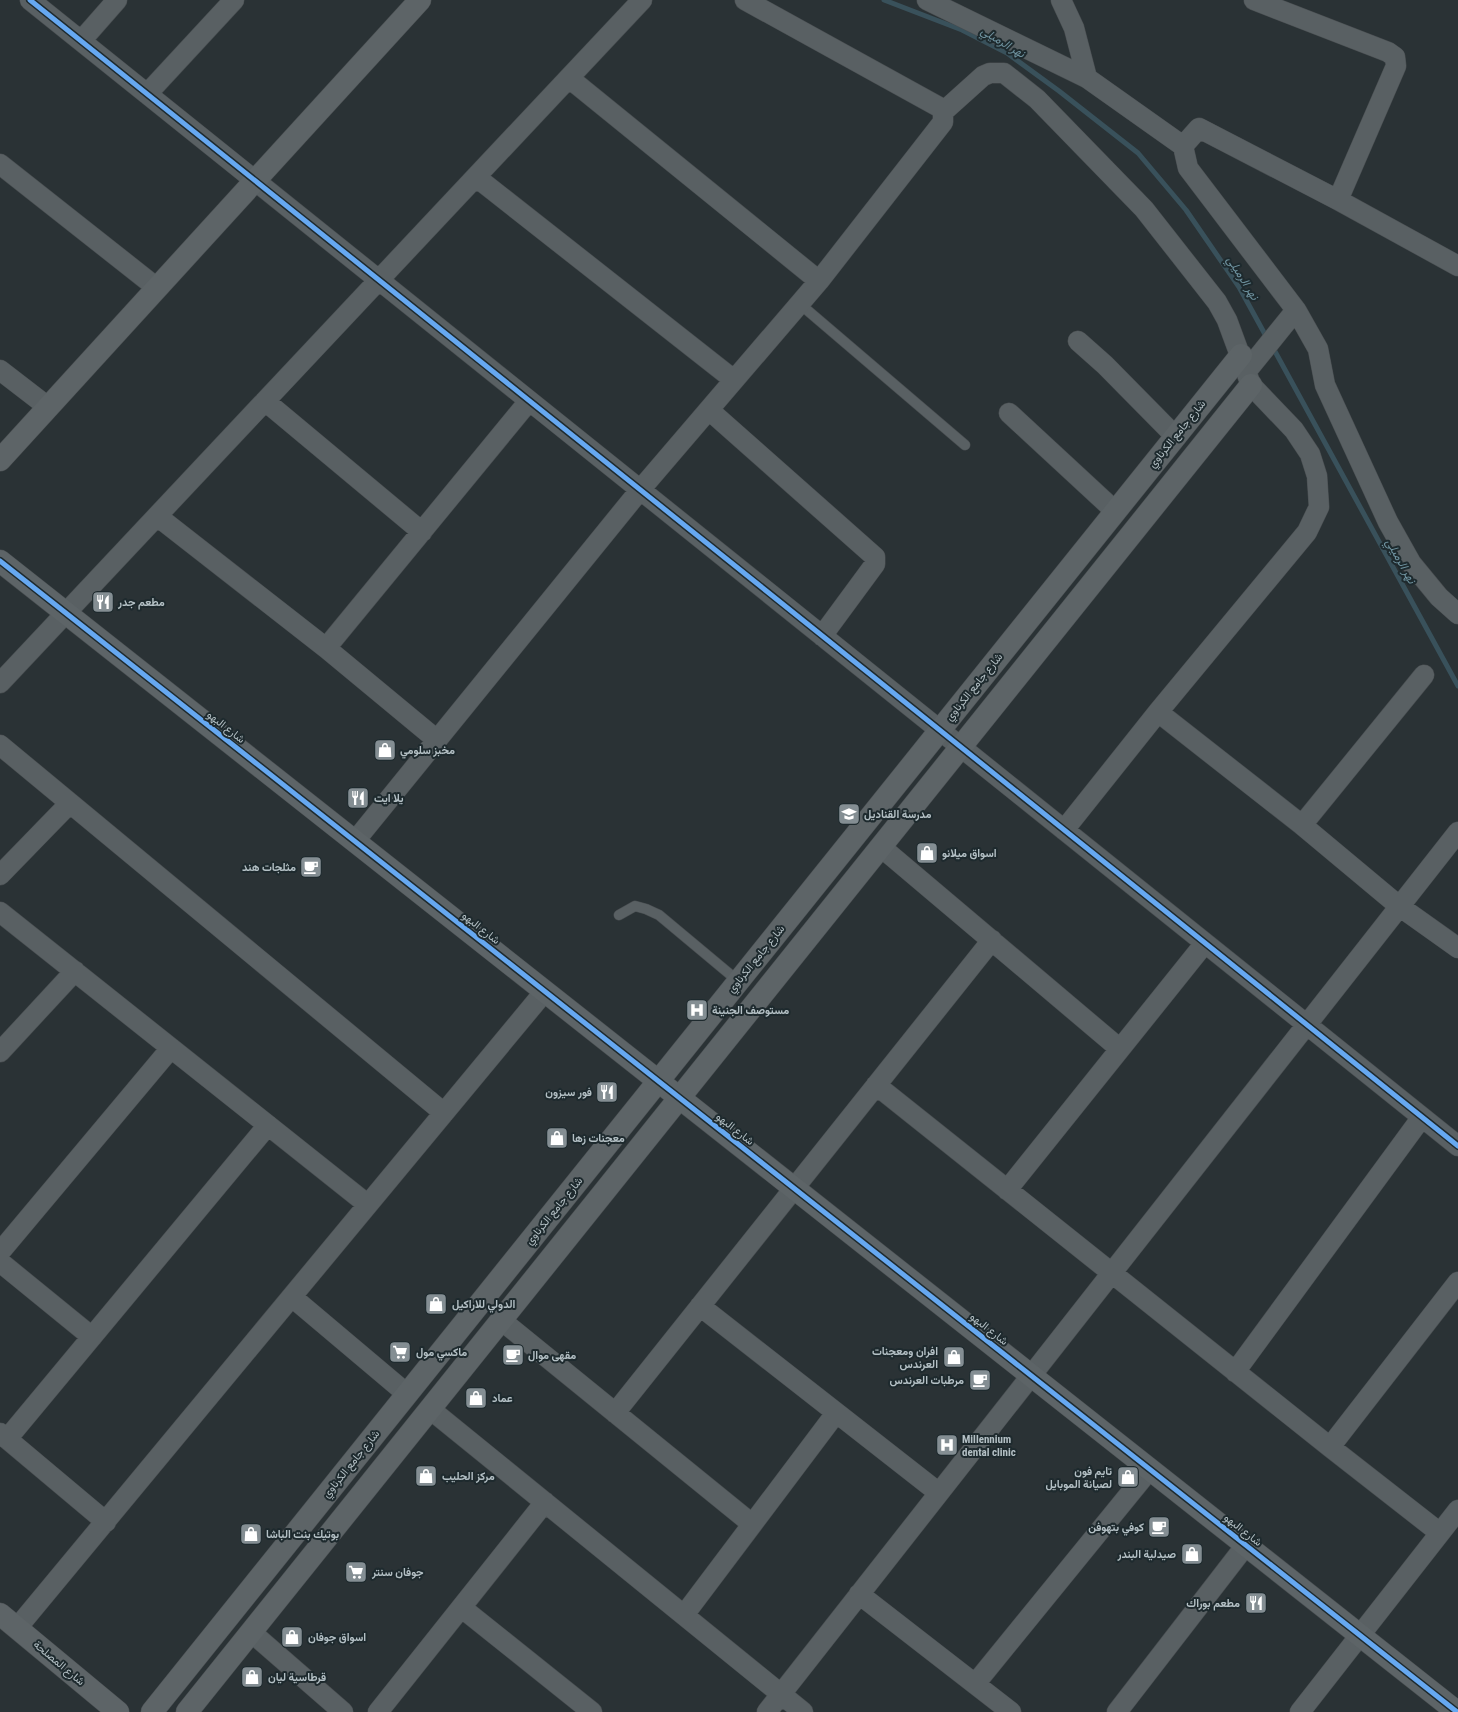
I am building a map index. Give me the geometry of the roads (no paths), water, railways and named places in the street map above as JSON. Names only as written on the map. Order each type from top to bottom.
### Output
[{"type":"main road","points":[[0,460],[420,0]]},
{"type":"main road","points":[[187,1712],[961,747],[1246,370]]},
{"type":"main road","name":"شارع جامع الكرناوي","points":[[152,1712],[1175,436],[1246,370]]},
{"type":"main road","name":"شارع البهو","points":[[0,561],[1457,1712]]},
{"type":"main road","name":"شارع المصلحة","points":[[0,1614],[118,1712]]},
{"type":"street","points":[[30,0],[1458,1146]]},
{"type":"street","points":[[81,41],[117,0]]},
{"type":"street","points":[[147,94],[234,0]]},
{"type":"street","points":[[0,683],[642,0]]},
{"type":"street","points":[[355,841],[640,490],[819,281],[943,122],[942,112],[938,107],[745,0]]},
{"type":"street","points":[[927,0],[1087,78],[1184,146],[1188,168],[1296,310],[1318,350],[1325,385],[1388,522],[1411,563],[1439,597],[1458,614]]},
{"type":"street","points":[[1061,0],[1074,28],[1087,78]]},
{"type":"street","points":[[1254,0],[1388,52],[1395,57],[1396,66],[1338,200]]},
{"type":"street","points":[[942,112],[983,76],[997,72],[1010,77],[1037,99],[1144,209],[1217,302],[1227,320],[1246,370],[1294,430],[1310,454],[1317,476],[1319,507],[1307,532],[1158,712],[1064,830]]},
{"type":"street","points":[[569,78],[819,281]]},
{"type":"street","points":[[1184,146],[1199,128],[1338,200],[1458,266]]},
{"type":"street","points":[[0,164],[157,288]]},
{"type":"street","points":[[476,177],[734,380]]},
{"type":"street","points":[[1246,370],[1296,310]]},
{"type":"street","points":[[1078,341],[1105,365],[1175,436]]},
{"type":"street","points":[[0,370],[48,407]]},
{"type":"street","points":[[265,401],[422,532]]},
{"type":"street","points":[[326,648],[529,401]]},
{"type":"street","points":[[709,410],[875,557],[875,564],[822,636]]},
{"type":"street","points":[[1009,413],[1115,511]]},
{"type":"street","points":[[157,516],[326,648],[438,740]]},
{"type":"street","points":[[1302,825],[1424,675]]},
{"type":"street","points":[[1158,712],[1302,825],[1399,906],[1458,948]]},
{"type":"street","points":[[0,745],[444,1113]]},
{"type":"street","points":[[0,875],[70,803]]},
{"type":"street","points":[[767,1712],[1458,832]]},
{"type":"street","points":[[881,847],[1120,1049]]},
{"type":"street","points":[[0,912],[367,1204]]},
{"type":"street","points":[[615,1413],[992,940]]},
{"type":"street","points":[[1007,1190],[1205,943]]},
{"type":"street","points":[[0,1052],[74,971]]},
{"type":"street","points":[[17,1628],[545,991]]},
{"type":"street","points":[[0,1252],[171,1048]]},
{"type":"street","points":[[876,1085],[1330,1448],[1440,1533]]},
{"type":"street","points":[[1235,1372],[1422,1117]]},
{"type":"street","points":[[106,1522],[4,1436],[92,1337],[268,1125]]},
{"type":"street","points":[[0,1262],[92,1337]]},
{"type":"street","points":[[1330,1448],[1458,1282]]},
{"type":"street","points":[[292,1297],[407,1394]]},
{"type":"street","points":[[700,1306],[939,1493]]},
{"type":"street","points":[[501,1320],[752,1524]]},
{"type":"street","points":[[430,1409],[803,1712]]},
{"type":"street","points":[[684,1615],[836,1412]]},
{"type":"street","points":[[975,1684],[1150,1469]]},
{"type":"street","points":[[378,1712],[545,1502]]},
{"type":"street","points":[[1300,1712],[1458,1510]]},
{"type":"street","points":[[1116,1712],[1246,1545]]},
{"type":"street","points":[[859,1594],[1011,1712]]},
{"type":"street","points":[[462,1608],[592,1712]]},
{"type":"street","points":[[251,1632],[343,1712]]},
{"type":"lane","points":[[800,304],[965,445]]},
{"type":"lane","points":[[619,915],[635,906],[646,908],[659,915],[738,981]]},
{"type":"waterway","name":"نهر الرميلي","points":[[884,0],[962,30],[1007,53],[1059,91],[1138,153],[1186,210],[1239,287],[1267,338]]},
{"type":"waterway","name":"نهر الرميلي","points":[[1272,346],[1458,686]]},
{"type":"place","name":"مطعم جدر","points":[[103,602]]},
{"type":"place","name":"مخبز سلومي","points":[[385,750]]},
{"type":"place","name":"يلا ايت","points":[[358,798]]},
{"type":"place","name":"مدرسة القناديل","points":[[849,814]]},
{"type":"place","name":"اسواق ميلانو","points":[[927,853]]},
{"type":"place","name":"مثلجات هند","points":[[311,867]]},
{"type":"place","name":"مستوصف الجنينة","points":[[697,1010]]},
{"type":"place","name":"فور سيزون","points":[[607,1092]]},
{"type":"place","name":"معجنات زها","points":[[557,1138]]},
{"type":"place","name":"الدولي للاراكيل","points":[[436,1304]]},
{"type":"place","name":"ماكسي مول","points":[[400,1352]]},
{"type":"place","name":"مقهى موال","points":[[513,1355]]},
{"type":"place","name":"افران ومعجنات العرندس","points":[[954,1357]]},
{"type":"place","name":"مرطبات العرندس","points":[[980,1380]]},
{"type":"place","name":"عماد","points":[[476,1398]]},
{"type":"place","name":"Millennium dental clinic","points":[[947,1445]]},
{"type":"place","name":"مركز الحليب","points":[[426,1476]]},
{"type":"place","name":"تايم فون لصيانة الموبايل","points":[[1128,1477]]},
{"type":"place","name":"كوفي بتهوفن","points":[[1159,1527]]},
{"type":"place","name":"بوتيك بنت الباشا","points":[[251,1534]]},
{"type":"place","name":"صيدلية البندر","points":[[1192,1554]]},
{"type":"place","name":"جوفان سنتر","points":[[356,1572]]},
{"type":"place","name":"مطعم بوراك","points":[[1256,1603]]},
{"type":"place","name":"اسواق جوفان","points":[[292,1637]]},
{"type":"place","name":"قرطاسية ليان","points":[[252,1677]]}]
